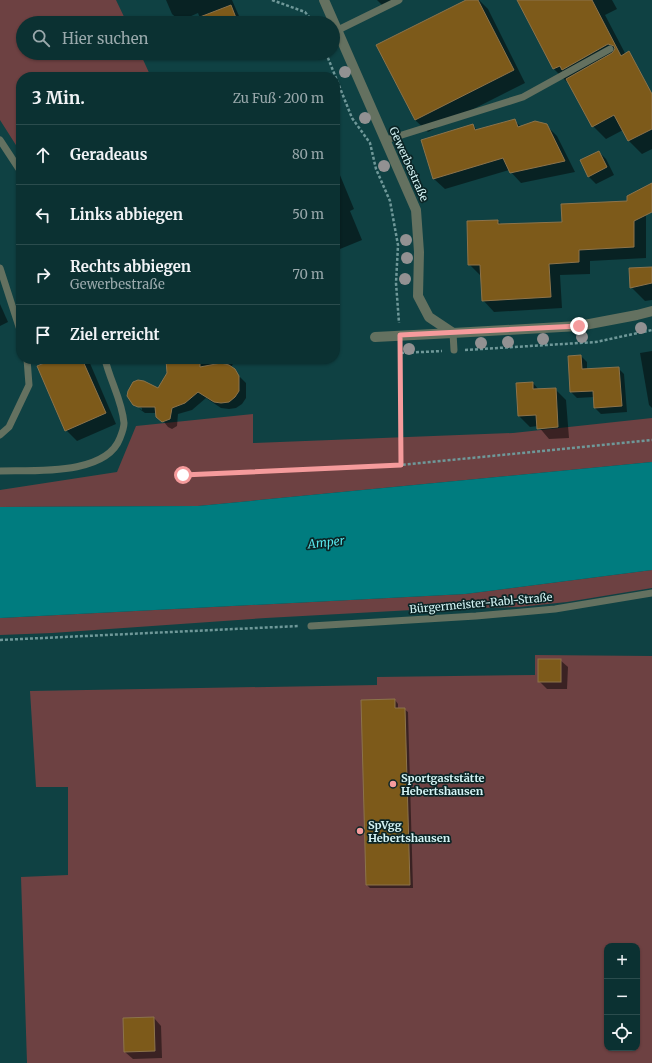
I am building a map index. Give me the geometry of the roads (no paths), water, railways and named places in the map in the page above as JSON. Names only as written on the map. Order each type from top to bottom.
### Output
[{"type":"street","name":"Gewerbestraße","points":[[324,0],[331,16]]},
{"type":"street","name":"Gewerbestraße","points":[[340,35],[416,210],[419,252],[418,296],[429,317],[453,333]]},
{"type":"street","points":[[375,337],[579,326],[636,316],[652,311]]},
{"type":"lane","points":[[340,29],[399,0]]},
{"type":"lane","points":[[386,140],[523,97],[610,49]]},
{"type":"lane","points":[[0,140],[16,164]]},
{"type":"lane","points":[[0,268],[16,318]]},
{"type":"lane","points":[[453,333],[454,350]]},
{"type":"lane","points":[[0,435],[9,427],[29,385],[27,364]]},
{"type":"lane","points":[[0,471],[61,470],[99,461],[118,444],[124,426],[121,403],[106,364]]},
{"type":"lane","name":"Bürgermeister-Rabl-Straße","points":[[311,626],[476,616],[555,609],[652,593]]},
{"type":"water","name":"Amper","points":[[652,462],[652,570],[465,594],[0,618],[0,507],[198,506]]},
{"type":"place","name":"Sportgaststätte Hebertshausen","points":[[393,784]]},
{"type":"place","name":"SpVgg Hebertshausen","points":[[360,831]]}]
